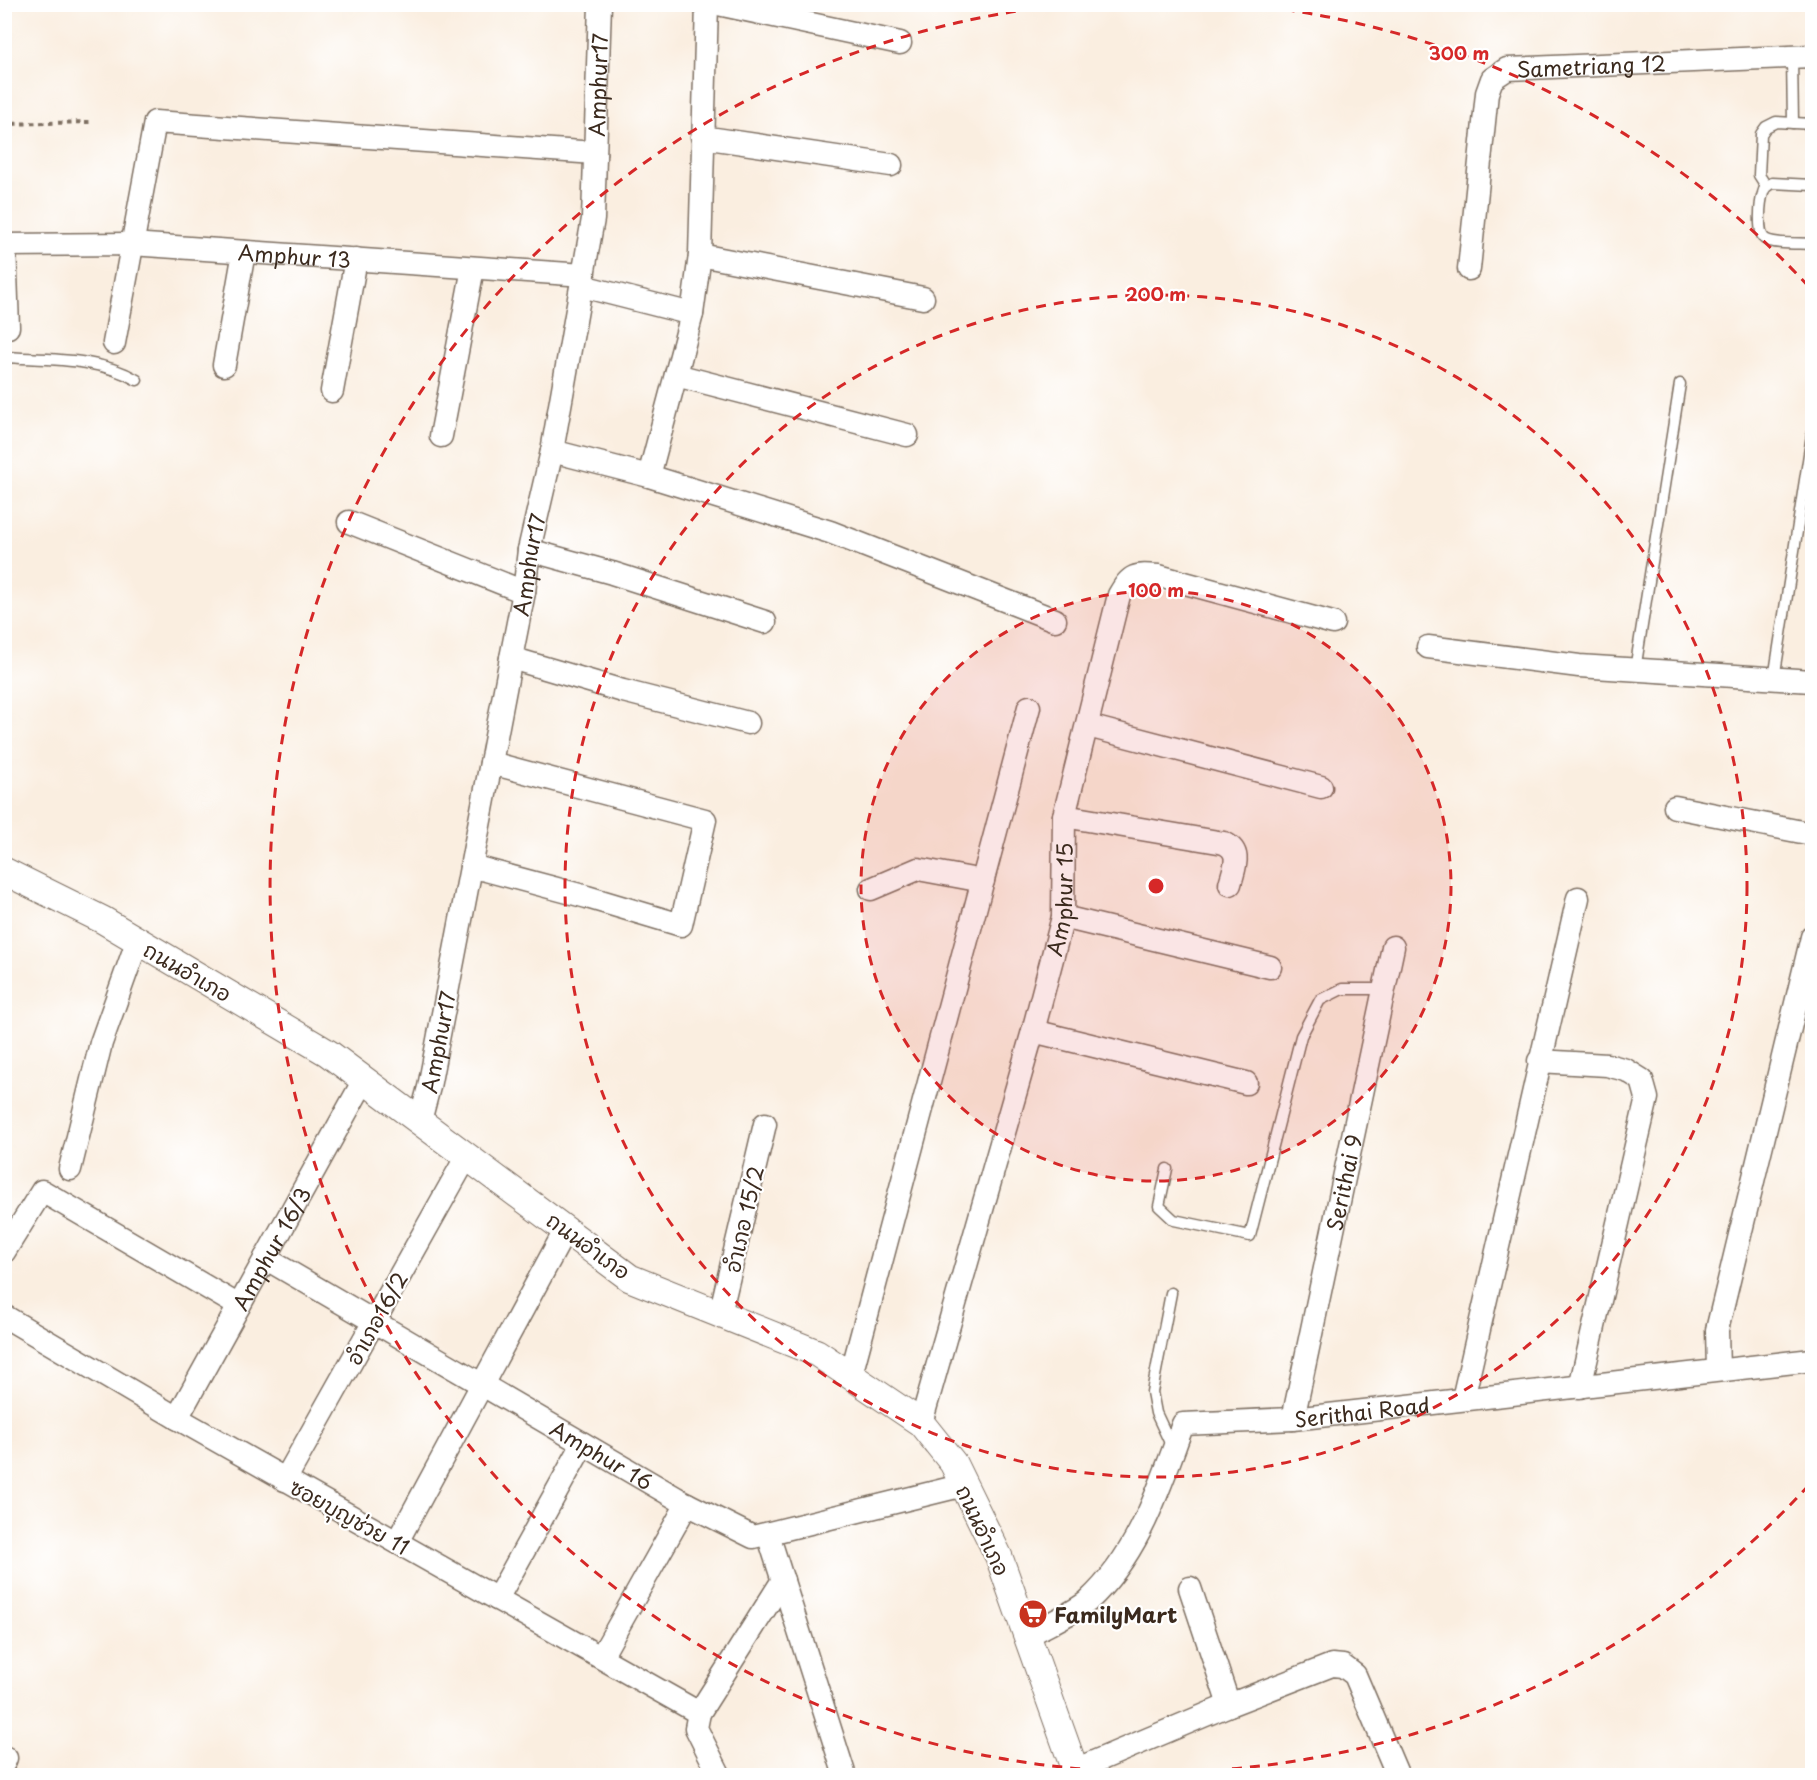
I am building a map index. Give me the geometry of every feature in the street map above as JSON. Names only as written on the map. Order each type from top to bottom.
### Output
[{"type":"street","name":"Amphur17","points":[[420,1121],[429,1087],[512,658],[529,550],[552,451],[593,219],[600,4]]},
{"type":"street","points":[[649,476],[692,314],[700,255],[707,4]]},
{"type":"street","points":[[718,4],[900,43]]},
{"type":"street","name":"Sametriang 12","points":[[1469,269],[1487,93],[1492,79],[1507,69],[1802,57]]},
{"type":"street","points":[[114,343],[155,122],[595,153]]},
{"type":"street","points":[[702,136],[891,165]]},
{"type":"street","name":"Amphur 13","points":[[5,245],[131,244],[473,268],[583,280],[692,314]]},
{"type":"street","points":[[5,245],[8,327]]},
{"type":"street","points":[[224,365],[244,252]]},
{"type":"street","points":[[700,255],[923,298]]},
{"type":"street","points":[[332,391],[356,260]]},
{"type":"street","points":[[441,436],[473,268]]},
{"type":"street","points":[[676,375],[907,435]]},
{"type":"street","points":[[552,451],[649,476],[830,532],[1055,620]]},
{"type":"street","points":[[349,522],[524,592]]},
{"type":"street","points":[[529,550],[612,573],[765,622]]},
{"type":"street","name":"Amphur 15","points":[[921,1423],[1033,1031],[1063,917],[1064,816],[1119,595],[1128,580],[1140,574],[1159,576],[1333,623]]},
{"type":"street","points":[[1428,647],[1579,666],[1812,681]]},
{"type":"street","points":[[512,658],[623,691],[748,723]]},
{"type":"street","points":[[851,1375],[1029,707]]},
{"type":"street","points":[[1088,726],[1321,786]]},
{"type":"street","points":[[471,866],[681,925],[705,820],[491,763]]},
{"type":"street","points":[[1675,807],[1812,834]]},
{"type":"street","points":[[1064,816],[1224,843],[1233,847],[1236,854],[1230,884]]},
{"type":"street","points":[[871,889],[918,868],[983,881]]},
{"type":"street","name":"ถนนอำเภอ","points":[[4,871],[103,920],[328,1053],[630,1278],[817,1353],[921,1423],[953,1463],[999,1557],[1076,1773]]},
{"type":"street","points":[[1463,1399],[1578,898]]},
{"type":"street","points":[[1063,917],[1270,967]]},
{"type":"street","points":[[1718,1370],[1717,1330],[1812,937]]},
{"type":"street","points":[[70,1169],[101,1043],[137,942]]},
{"type":"street","name":"Serithai 9","points":[[1293,1419],[1393,947]]},
{"type":"street","points":[[1033,1031],[1246,1083]]},
{"type":"street","points":[[1539,1061],[1607,1065],[1626,1070],[1642,1080],[1647,1098],[1580,1387]]},
{"type":"street","name":"Amphur 16/3","points":[[177,1418],[364,1080]]},
{"type":"street","name":"อำเภอ 15/2","points":[[720,1314],[765,1124]]},
{"type":"street","name":"อำเภอ16/2","points":[[285,1479],[467,1156]]},
{"type":"street","points":[[4,1252],[42,1191],[238,1306]]},
{"type":"street","points":[[397,1542],[566,1229]]},
{"type":"street","name":"Amphur 16","points":[[265,1258],[687,1504],[753,1537],[964,1485]]},
{"type":"street","name":"ซอยบุญช่วย 11","points":[[4,1316],[177,1418],[699,1713]]},
{"type":"street","name":"Serithai Road","points":[[1027,1636],[1086,1602],[1123,1562],[1152,1508],[1184,1424],[1293,1419],[1812,1360]]},
{"type":"street","points":[[497,1599],[583,1444]]},
{"type":"street","points":[[601,1657],[687,1504]]},
{"type":"street","points":[[768,1533],[845,1776]]},
{"type":"street","points":[[720,1776],[696,1728],[699,1713],[783,1580]]},
{"type":"street","points":[[1190,1588],[1229,1705]]},
{"type":"street","points":[[1076,1773],[1229,1705],[1319,1668],[1332,1665],[1343,1666],[1355,1675],[1398,1776]]},
{"type":"lane","points":[[1793,123],[1802,57]]},
{"type":"lane","points":[[1766,186],[1759,175],[1761,134],[1770,123],[1812,124]]},
{"type":"lane","points":[[1812,185],[1772,183],[1766,186],[1762,198],[1760,226],[1760,232],[1764,238],[1771,242],[1812,243]]},
{"type":"lane","points":[[4,357],[102,365],[121,371],[137,380]]},
{"type":"lane","points":[[1635,670],[1680,384]]},
{"type":"lane","points":[[1774,679],[1812,435]]},
{"type":"lane","points":[[1167,1168],[1159,1206],[1174,1220],[1250,1236],[1301,1036],[1320,1000],[1342,989],[1384,989]]},
{"type":"lane","points":[[1171,1293],[1152,1392],[1156,1413],[1174,1450]]},
{"type":"path","points":[[4,124],[90,122]]},
{"type":"place","name":"FamilyMart","points":[[1033,1614]]}]
